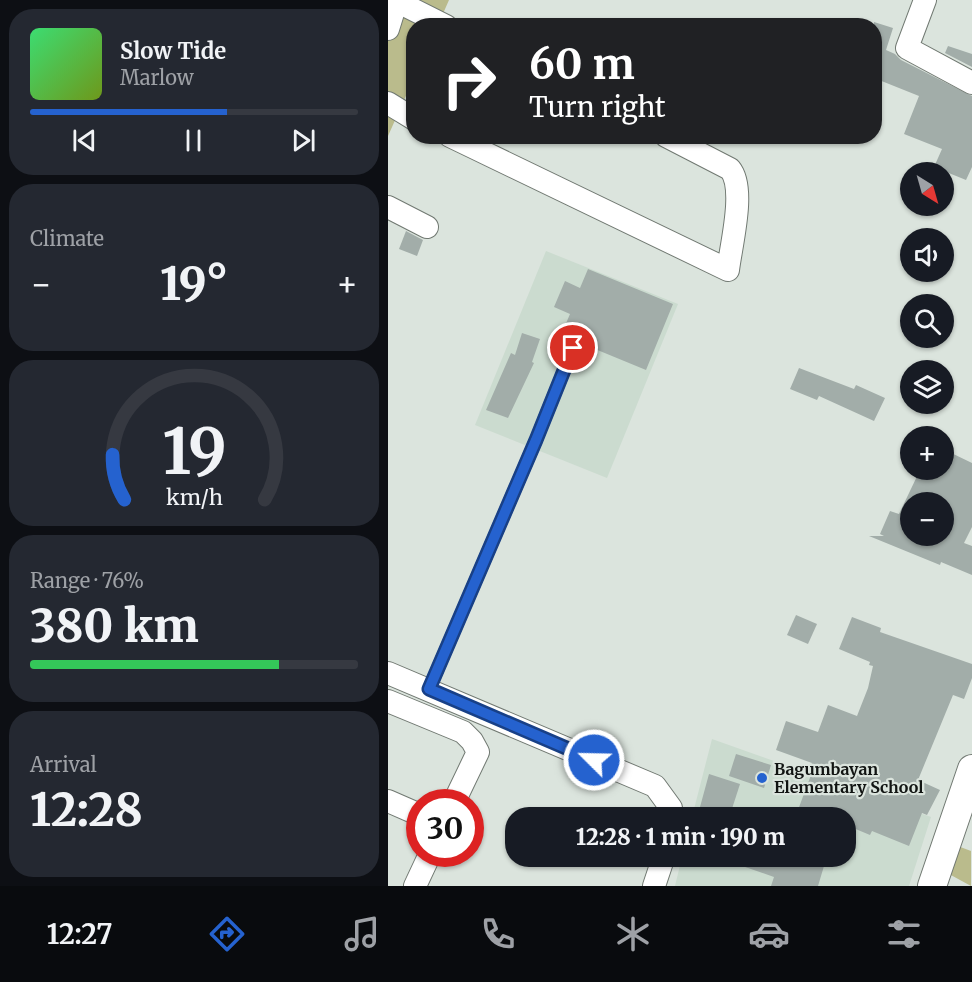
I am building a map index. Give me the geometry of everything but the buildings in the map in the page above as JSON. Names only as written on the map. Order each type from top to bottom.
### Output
[{"type":"street","points":[[388,29],[396,0],[431,18]]},
{"type":"street","points":[[925,0],[907,48],[972,83]]},
{"type":"street","points":[[388,103],[406,114]]},
{"type":"street","points":[[467,144],[728,270],[739,192],[736,176],[730,169],[682,144]]},
{"type":"street","points":[[388,207],[427,227]]},
{"type":"street","points":[[388,673],[655,786],[670,807]]},
{"type":"street","points":[[388,701],[463,732],[472,741],[478,752],[460,789]]},
{"type":"street","points":[[932,886],[972,769]]},
{"type":"street","points":[[388,801],[406,808]]},
{"type":"street","points":[[415,886],[424,867]]},
{"type":"street","points":[[654,886],[660,867]]},
{"type":"lane","points":[[429,689],[573,348]]},
{"type":"shaded area","points":[[546,251],[678,304],[607,478],[475,425]]},
{"type":"shaded area","name":"Bagumbayan Elementary School","points":[[712,739],[931,817],[909,886],[675,886],[680,867],[856,867],[856,807],[695,807]]},
{"type":"green space","points":[[388,0],[449,0],[441,18],[406,18],[406,96],[388,136]]},
{"type":"green space","points":[[947,842],[971,851],[971,886],[938,868]]},
{"type":"place","name":"Bagumbayan Elementary School","points":[[762,778]]},
{"type":"route","points":[[573,348],[429,689],[594,760]]}]
